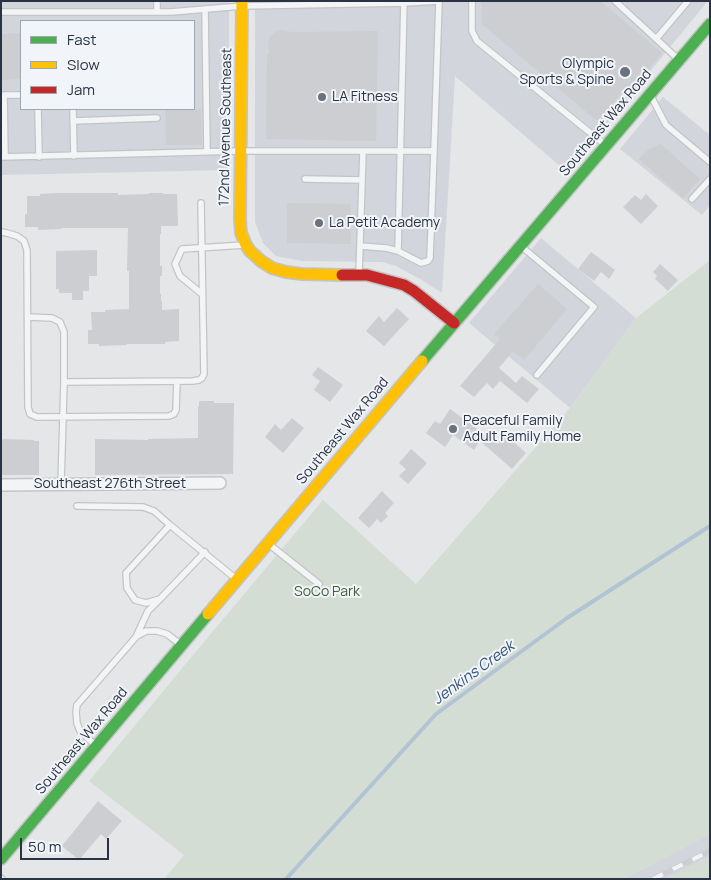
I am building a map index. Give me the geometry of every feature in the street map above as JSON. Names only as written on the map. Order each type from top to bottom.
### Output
[{"type":"street","name":"172nd Avenue Southeast","points":[[242,3],[240,220],[241,233],[248,248]]},
{"type":"street","name":"Southeast Wax Road","points":[[1,859],[454,323],[710,24]]},
{"type":"street","points":[[248,248],[261,261],[272,268],[286,272],[359,275],[385,279],[404,285],[454,323]]},
{"type":"street","name":"Southeast 276th Street","points":[[1,484],[220,483]]},
{"type":"lane","points":[[157,1],[157,12]]},
{"type":"lane","points":[[1,12],[157,12],[205,9],[242,3],[439,1],[430,258],[428,261],[420,262],[398,251],[360,246]]},
{"type":"lane","points":[[472,1],[472,31],[477,41],[606,145]]},
{"type":"lane","points":[[615,1],[679,60]]},
{"type":"lane","points":[[656,39],[688,1]]},
{"type":"lane","points":[[398,251],[404,2]]},
{"type":"lane","points":[[205,9],[207,152]]},
{"type":"lane","points":[[650,94],[666,125],[710,162]]},
{"type":"lane","points":[[20,95],[4,96],[3,157],[240,151],[434,151]]},
{"type":"lane","points":[[38,110],[39,157]]},
{"type":"lane","points":[[73,110],[74,156]]},
{"type":"lane","points":[[73,121],[157,118]]},
{"type":"lane","points":[[359,275],[363,151]]},
{"type":"lane","points":[[304,179],[362,180]]},
{"type":"lane","points":[[692,199],[710,179]]},
{"type":"lane","points":[[64,382],[177,381],[199,380],[202,378],[204,374],[201,203]]},
{"type":"lane","points":[[1,232],[17,236],[24,241],[27,250],[28,407],[30,414],[37,417],[169,416],[174,414],[176,410],[177,381]]},
{"type":"lane","points":[[521,245],[594,307],[537,375]]},
{"type":"lane","points":[[202,294],[180,276],[175,264],[182,249],[202,247],[248,248]]},
{"type":"lane","points":[[28,317],[52,318],[60,322],[64,332],[61,484]]},
{"type":"lane","points":[[77,506],[143,507],[154,511],[238,580]]},
{"type":"lane","points":[[160,598],[146,603],[135,600],[128,588],[126,573],[170,525]]},
{"type":"lane","points":[[268,543],[319,584]]},
{"type":"lane","points":[[96,747],[80,731],[77,723],[77,704],[136,637],[148,611],[205,552]]},
{"type":"lane","points":[[136,637],[146,632],[157,632],[167,634],[182,645]]},
{"type":"shaded area","points":[[1,1],[229,1],[229,170],[1,175]]},
{"type":"shaded area","points":[[255,1],[708,1],[567,172],[455,76],[442,293],[396,266],[382,262],[302,261],[276,256],[263,243],[255,222]]},
{"type":"shaded area","points":[[663,97],[710,135],[710,205],[702,215],[620,149]]},
{"type":"shaded area","points":[[541,238],[636,318],[570,408],[469,323]]},
{"type":"shaded area","points":[[710,834],[710,857],[667,879],[623,879]]},
{"type":"green space","name":"SoCo Park","points":[[710,260],[710,834],[623,879],[164,879],[184,855],[89,781],[323,500],[416,584],[570,408],[636,318]]},
{"type":"green space","points":[[710,857],[710,879],[667,879],[690,866]]},
{"type":"building","points":[[481,1],[600,1],[662,53],[627,95],[623,91],[597,121],[482,24]]},
{"type":"building","name":"LA Fitness","points":[[282,30],[292,32],[378,31],[376,141],[266,139],[268,44],[271,35]]},
{"type":"building","points":[[20,33],[20,79],[1,80],[1,34]]},
{"type":"building","points":[[201,109],[202,145],[166,145],[165,110]]},
{"type":"building","points":[[661,144],[700,179],[683,198],[639,159],[649,149]]},
{"type":"building","points":[[55,193],[177,194],[178,226],[161,226],[160,266],[162,266],[162,276],[160,276],[160,294],[162,310],[179,309],[179,341],[165,342],[165,344],[99,346],[99,344],[88,344],[88,330],[92,330],[91,312],[129,309],[129,271],[127,271],[128,228],[38,230],[38,227],[25,227],[27,196]]},
{"type":"building","points":[[646,194],[658,206],[641,224],[623,207],[635,195],[641,200]]},
{"type":"building","name":"La Petit Academy","points":[[287,203],[351,204],[351,244],[287,243]]},
{"type":"building","points":[[97,250],[97,276],[89,276],[89,291],[83,291],[83,300],[72,300],[72,293],[59,293],[59,289],[56,289],[56,251]]},
{"type":"building","points":[[591,252],[615,270],[609,279],[601,272],[594,281],[578,269]]},
{"type":"building","points":[[660,264],[678,280],[668,291],[655,279],[657,276],[653,272]]},
{"type":"building","points":[[538,284],[567,309],[524,360],[513,351],[499,368],[516,383],[522,376],[539,389],[527,403],[500,381],[493,389],[487,383],[474,397],[460,386],[500,339],[494,334]]},
{"type":"building","points":[[397,308],[409,319],[384,346],[366,331],[379,316],[384,322]]},
{"type":"building","points":[[318,367],[343,385],[330,402],[314,390],[320,381],[312,375]]},
{"type":"building","points":[[199,401],[234,403],[233,474],[95,475],[95,439],[148,440],[198,438]]},
{"type":"building","name":"Peaceful Family Adult Family Home","points":[[450,409],[498,444],[506,435],[526,453],[512,469],[480,441],[474,450],[453,435],[445,447],[426,433],[435,421],[440,424]]},
{"type":"building","points":[[292,418],[304,428],[283,453],[265,437],[275,424],[281,430]]},
{"type":"building","points":[[1,439],[39,441],[39,475],[1,475]]},
{"type":"building","points":[[411,449],[427,463],[408,484],[399,476],[406,469],[399,463]]},
{"type":"building","points":[[382,491],[394,503],[385,513],[388,516],[381,523],[377,519],[369,528],[358,518]]},
{"type":"building","points":[[98,801],[122,821],[106,839],[101,834],[79,860],[62,846]]},
{"type":"waterway","name":"Jenkins Creek","points":[[286,879],[436,714],[567,618],[710,526]]},
{"type":"railway","points":[[653,879],[710,851]]},
{"type":"traffic: fast","points":[[422,361],[710,24]]},
{"type":"traffic: fast","points":[[1,859],[208,614]]},
{"type":"traffic: slow","points":[[242,1],[241,233],[250,251],[272,268],[302,274],[342,275]]},
{"type":"traffic: slow","points":[[208,614],[422,361]]},
{"type":"traffic: jam","points":[[342,275],[367,275],[404,285],[454,323]]},
{"type":"place","name":"Olympic Sports & Spine","points":[[625,72]]},
{"type":"place","name":"LA Fitness","points":[[322,97]]},
{"type":"place","name":"La Petit Academy","points":[[319,223]]},
{"type":"place","name":"Peaceful Family Adult Family Home","points":[[453,429]]}]
